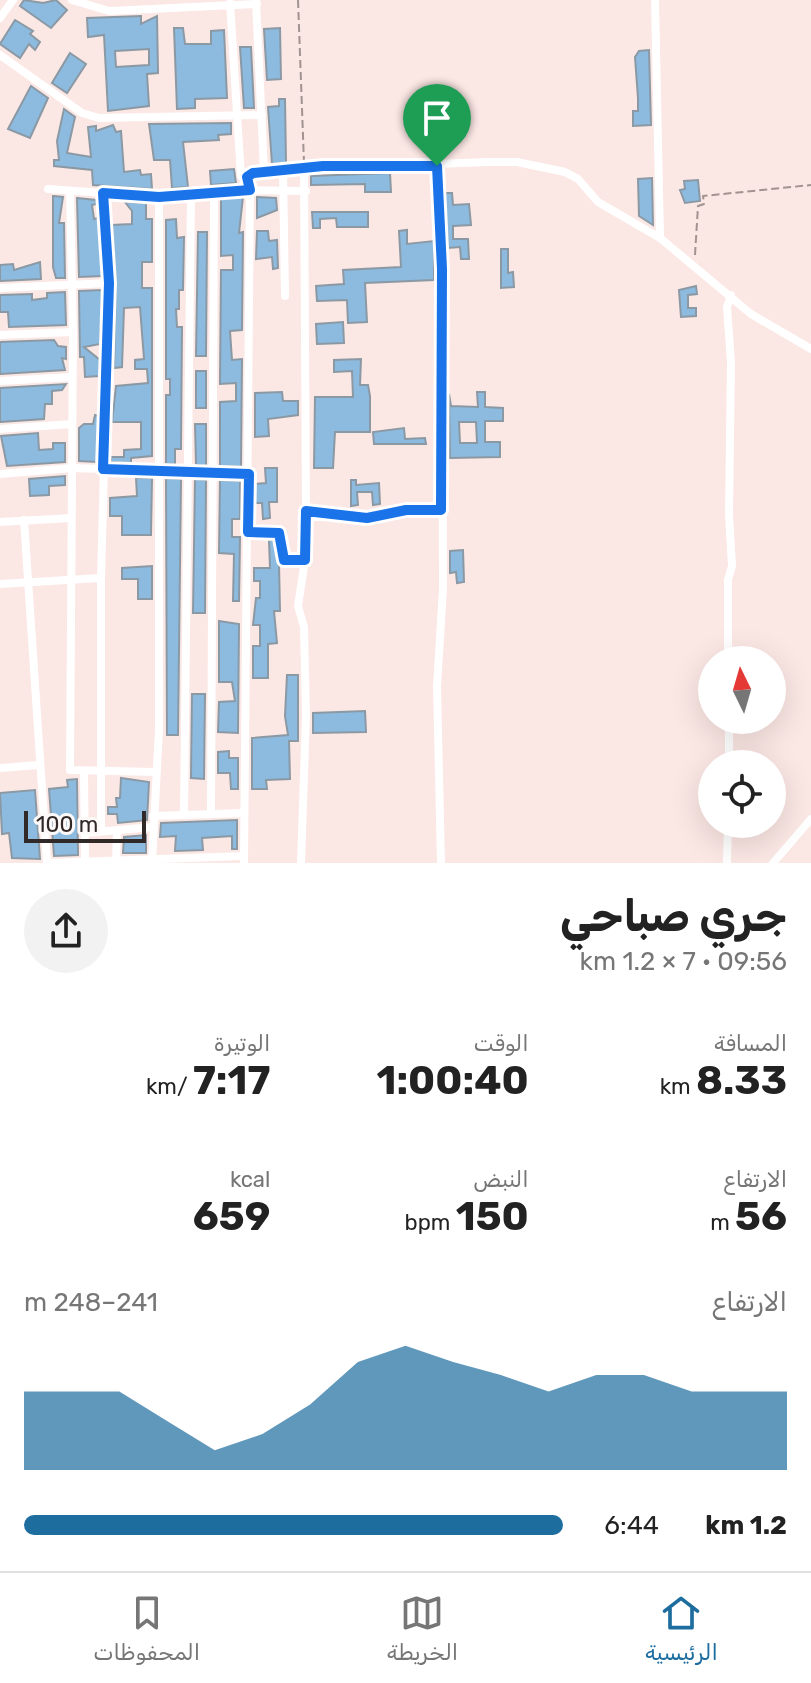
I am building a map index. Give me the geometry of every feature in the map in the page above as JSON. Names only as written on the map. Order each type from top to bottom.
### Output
[{"type":"street","points":[[0,18],[13,0]]},
{"type":"street","points":[[72,0],[109,11],[156,3],[256,2],[264,171]]},
{"type":"street","points":[[655,0],[660,238]]},
{"type":"street","points":[[230,2],[241,176],[264,171],[517,162],[565,172],[578,179],[598,202],[660,238],[751,314],[811,349]]},
{"type":"street","points":[[0,55],[82,113],[99,118],[262,115]]},
{"type":"street","points":[[437,166],[442,269],[443,589],[437,687],[441,863]]},
{"type":"street","points":[[301,863],[306,716],[304,627],[298,606],[305,560],[306,511],[304,169]]},
{"type":"street","points":[[283,171],[285,296]]},
{"type":"street","points":[[24,520],[38,765],[47,863],[244,859],[249,474],[250,190],[247,177]]},
{"type":"street","points":[[48,189],[159,197],[250,190],[306,191]]},
{"type":"street","points":[[70,192],[73,332],[70,770],[154,772]]},
{"type":"street","points":[[101,830],[101,578],[109,283],[103,193]]},
{"type":"street","points":[[211,813],[214,193]]},
{"type":"street","points":[[184,814],[191,194]]},
{"type":"street","points":[[152,861],[154,772],[159,729],[159,197]]},
{"type":"street","points":[[0,288],[109,283]]},
{"type":"street","points":[[728,646],[728,580],[732,566],[729,514],[731,362],[727,307],[731,295]]},
{"type":"street","points":[[0,335],[73,332]]},
{"type":"street","points":[[0,381],[72,377]]},
{"type":"street","points":[[0,429],[72,424]]},
{"type":"street","points":[[0,474],[72,468],[249,474]]},
{"type":"street","points":[[306,511],[367,518],[406,510],[441,510]]},
{"type":"street","points":[[0,522],[71,518]]},
{"type":"street","points":[[248,532],[279,533],[284,560],[305,560]]},
{"type":"street","points":[[0,584],[101,578]]},
{"type":"street","points":[[0,768],[38,765]]},
{"type":"street","points":[[84,771],[85,833],[90,862]]},
{"type":"street","points":[[153,816],[244,813]]},
{"type":"street","points":[[773,863],[811,819]]},
{"type":"street","points":[[85,833],[153,827]]},
{"type":"street","points":[[116,862],[117,830]]},
{"type":"street","points":[[727,863],[728,838]]},
{"type":"path","points":[[298,0],[304,169]]},
{"type":"path","points":[[694,265],[698,206],[704,204],[703,196],[811,185]]},
{"type":"building","points":[[24,0],[43,3],[56,0],[67,10],[51,28],[20,6]]},
{"type":"building","points":[[141,16],[141,24],[157,16],[158,73],[147,74],[149,106],[108,111],[104,35],[88,37],[87,18]],"holes":[[[149,49],[149,65],[116,67],[115,51]]]},
{"type":"building","points":[[15,20],[33,31],[30,34],[40,42],[35,50],[29,44],[20,58],[0,44]]},
{"type":"building","points":[[174,28],[183,28],[185,44],[211,44],[211,31],[224,30],[227,98],[195,99],[195,108],[177,109]]},
{"type":"building","points":[[280,28],[281,79],[267,80],[264,29]]},
{"type":"building","points":[[240,47],[251,47],[254,108],[244,108]]},
{"type":"building","points":[[649,50],[651,125],[633,126],[633,111],[638,111],[635,57],[639,51]]},
{"type":"building","points":[[70,53],[86,64],[67,93],[52,83]]},
{"type":"building","points":[[31,86],[48,98],[30,138],[8,129]]},
{"type":"building","points":[[279,99],[285,99],[286,163],[272,164],[268,107],[279,106]]},
{"type":"building","points":[[64,109],[75,117],[67,153],[91,157],[88,127],[96,126],[96,131],[113,125],[116,132],[121,131],[124,172],[140,170],[141,175],[151,174],[152,189],[93,185],[92,170],[54,166],[54,160],[59,160],[57,141]]},
{"type":"building","points":[[231,123],[231,134],[218,135],[219,140],[183,142],[188,187],[172,188],[170,160],[154,160],[149,124]]},
{"type":"building","points":[[234,169],[236,183],[211,185],[210,171]]},
{"type":"building","points":[[390,173],[391,192],[365,192],[365,184],[311,185],[311,176]]},
{"type":"building","points":[[652,178],[653,225],[639,216],[638,179]]},
{"type":"building","points":[[698,180],[700,201],[685,203],[680,190],[685,189],[684,181]]},
{"type":"building","points":[[445,193],[452,193],[453,205],[469,204],[471,225],[453,226],[453,239],[468,239],[469,259],[461,259],[460,247],[448,248]]},
{"type":"building","points":[[53,196],[63,197],[59,223],[64,223],[65,278],[56,278],[53,267]]},
{"type":"building","points":[[243,197],[239,233],[243,232],[242,330],[230,331],[232,360],[242,359],[241,467],[220,466],[220,402],[236,401],[236,383],[220,384],[221,270],[233,270],[233,255],[221,256],[221,199]]},
{"type":"building","points":[[257,197],[276,198],[277,210],[257,218]]},
{"type":"building","points":[[77,198],[96,200],[97,204],[92,205],[94,219],[98,218],[102,276],[79,277]]},
{"type":"building","points":[[125,202],[146,203],[146,219],[152,219],[152,262],[142,262],[142,288],[152,288],[152,456],[131,458],[131,463],[111,462],[111,457],[124,457],[124,450],[141,449],[141,422],[112,422],[116,386],[148,383],[147,369],[135,369],[135,360],[144,359],[140,307],[124,308],[122,367],[114,368],[116,283],[112,225],[132,224],[132,211]]},
{"type":"building","points":[[312,212],[368,212],[368,227],[337,227],[336,218],[320,219],[320,228],[313,228]]},
{"type":"building","points":[[176,219],[177,238],[184,237],[183,290],[179,290],[179,309],[176,309],[177,327],[182,327],[181,449],[175,449],[175,464],[166,464],[166,395],[170,395],[170,379],[166,379],[166,220]]},
{"type":"building","points":[[407,230],[407,244],[434,241],[434,280],[365,283],[367,322],[348,323],[347,300],[317,301],[316,286],[344,284],[343,270],[401,267],[399,231]]},
{"type":"building","points":[[257,231],[268,231],[269,241],[277,240],[278,268],[273,269],[272,257],[256,259]]},
{"type":"building","points":[[198,232],[207,232],[206,356],[196,356]]},
{"type":"building","points":[[501,249],[508,249],[508,273],[513,272],[514,287],[501,288]]},
{"type":"building","points":[[40,262],[41,279],[0,281],[0,265],[13,264],[14,270]]},
{"type":"building","points":[[696,286],[697,294],[688,295],[688,308],[696,308],[696,316],[681,317],[679,290]]},
{"type":"building","points":[[102,290],[100,344],[84,347],[100,360],[99,376],[85,377],[84,357],[80,357],[79,291]]},
{"type":"building","points":[[65,292],[66,325],[9,327],[8,312],[0,312],[0,295],[32,294],[32,300],[47,298],[47,293]]},
{"type":"building","points":[[343,322],[344,343],[317,344],[316,324]]},
{"type":"building","points":[[54,340],[58,346],[66,347],[66,359],[62,358],[65,370],[0,374],[0,342]]},
{"type":"building","points":[[361,359],[360,385],[368,385],[370,396],[370,432],[335,432],[333,468],[314,468],[315,397],[353,397],[352,371],[334,372],[334,360]]},
{"type":"building","points":[[196,371],[206,371],[206,408],[196,408]]},
{"type":"building","points":[[66,384],[62,390],[52,391],[52,404],[45,404],[44,419],[0,422],[0,388]]},
{"type":"building","points":[[282,392],[283,401],[298,401],[298,415],[268,419],[269,436],[255,437],[255,393]]},
{"type":"building","points":[[477,392],[485,392],[485,407],[503,408],[503,421],[485,421],[485,442],[500,442],[500,457],[450,458],[449,394],[451,406],[478,407]],"holes":[[[459,422],[476,422],[477,443],[460,443]]]},
{"type":"building","points":[[95,415],[98,416],[97,462],[79,461],[79,428],[84,424],[93,424]]},
{"type":"building","points":[[195,424],[206,424],[206,466],[196,465]]},
{"type":"building","points":[[404,428],[405,439],[425,438],[426,444],[374,444],[373,432]]},
{"type":"building","points":[[38,433],[39,450],[53,449],[53,443],[65,443],[65,462],[7,466],[1,436]]},
{"type":"building","points":[[265,468],[277,468],[277,502],[269,502],[270,518],[263,519],[262,503],[254,503],[254,484],[266,483]]},
{"type":"building","points":[[65,476],[65,485],[49,486],[49,495],[30,496],[29,479]]},
{"type":"building","points":[[136,478],[152,478],[151,535],[122,535],[122,516],[110,516],[110,498],[137,496]]},
{"type":"building","points":[[166,478],[181,479],[178,735],[167,735]]},
{"type":"building","points":[[195,479],[206,480],[205,613],[193,613]]},
{"type":"building","points":[[220,480],[240,481],[240,519],[232,519],[232,537],[240,537],[239,601],[233,601],[234,554],[219,553]]},
{"type":"building","points":[[351,480],[356,480],[356,485],[379,483],[380,504],[373,505],[372,492],[357,492],[358,505],[351,506]]},
{"type":"building","points":[[269,540],[273,540],[279,565],[280,611],[274,611],[277,643],[268,644],[268,678],[253,678],[253,646],[260,646],[260,625],[253,625],[256,598],[260,598],[260,581],[254,581],[254,568],[270,568]]},
{"type":"building","points":[[463,550],[464,582],[457,583],[456,572],[450,573],[450,551]]},
{"type":"building","points":[[152,566],[152,599],[138,599],[138,579],[122,579],[122,568]]},
{"type":"building","points":[[219,621],[239,624],[238,733],[218,732],[219,702],[235,701],[232,682],[219,682]]},
{"type":"building","points":[[287,675],[298,675],[298,741],[289,741],[290,779],[266,780],[267,789],[252,789],[252,738],[288,735],[285,716]]},
{"type":"building","points":[[192,694],[205,694],[204,779],[191,778]]},
{"type":"building","points":[[365,711],[366,732],[313,733],[313,713]]},
{"type":"building","points":[[229,751],[229,758],[238,758],[238,789],[231,789],[230,773],[218,773],[218,752]]},
{"type":"building","points":[[121,778],[149,782],[147,820],[118,823],[117,814],[108,814],[108,807],[117,807]]},
{"type":"building","points":[[77,779],[78,855],[54,856],[49,789],[68,787],[67,780]]},
{"type":"building","points":[[35,790],[40,859],[12,858],[9,833],[2,834],[0,793]]},
{"type":"building","points":[[237,820],[237,849],[232,849],[232,836],[202,838],[203,850],[175,851],[176,836],[160,837],[161,823]]},
{"type":"building","points":[[146,835],[146,853],[123,853],[124,837]]},
{"type":"route","points":[[323,166],[437,166],[442,269],[441,510],[406,510],[367,518],[342,512],[306,511],[305,560],[284,560],[279,533],[248,532],[249,474],[103,469],[109,283],[103,193],[159,197],[250,190],[247,177],[253,173],[323,166]]}]
